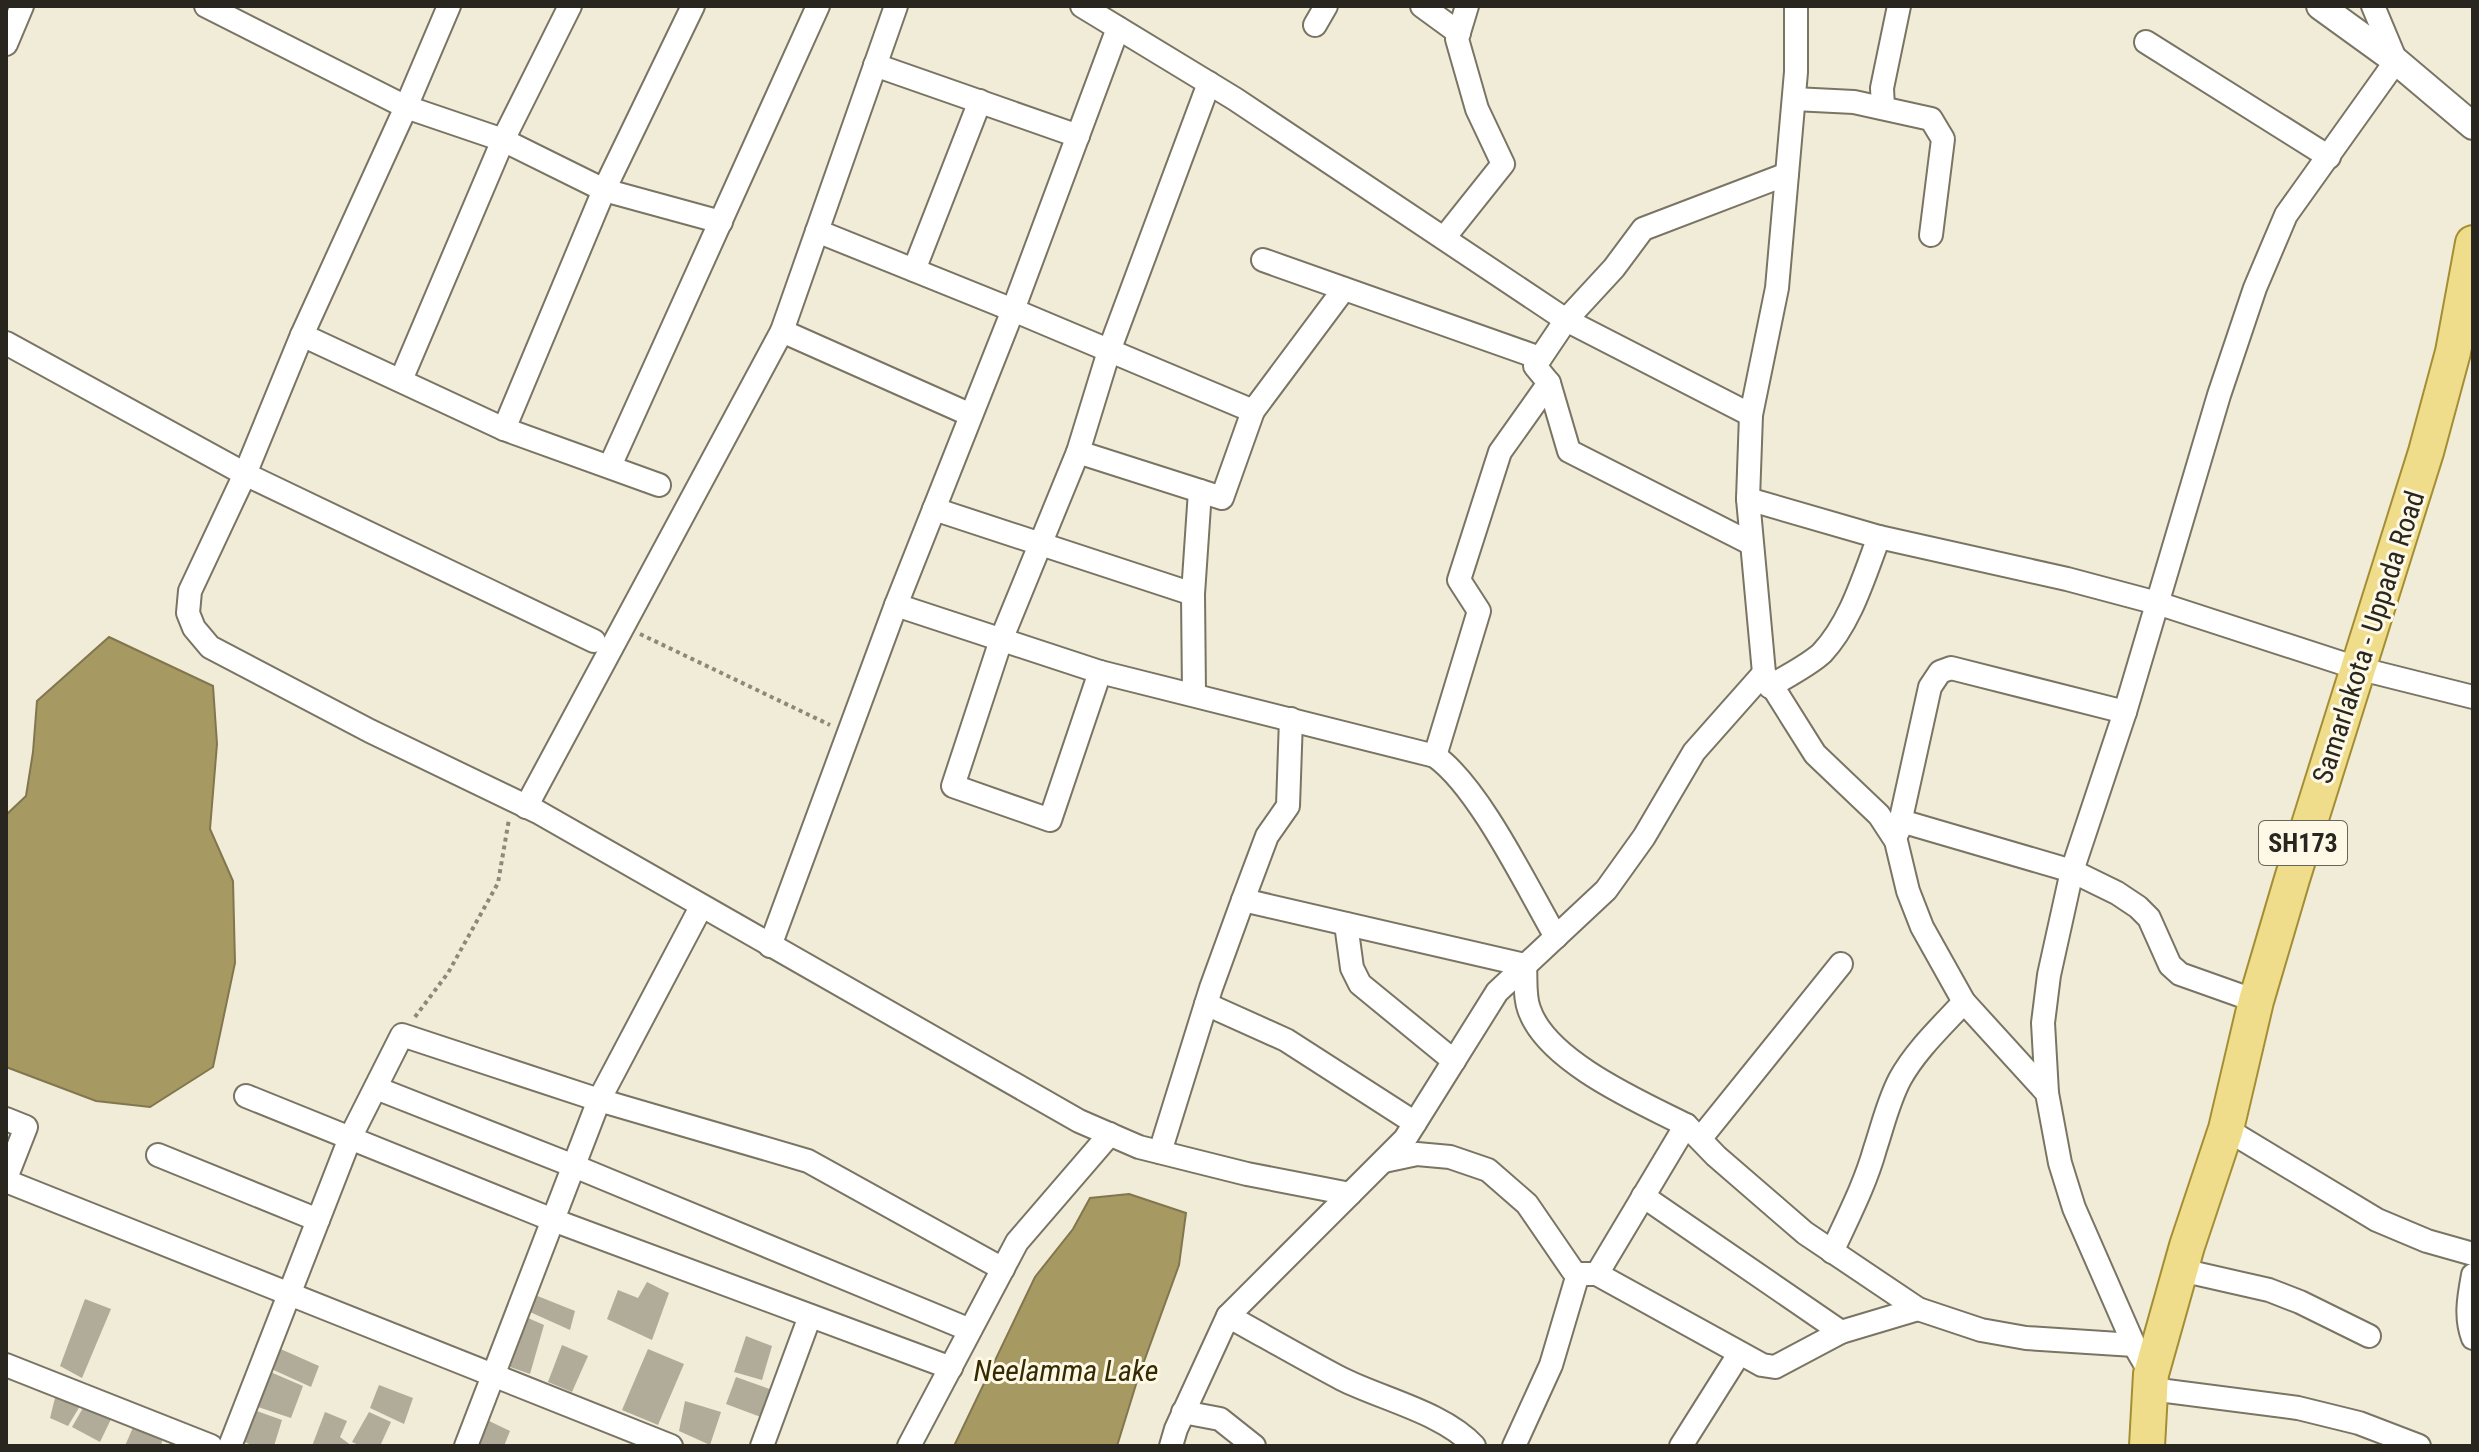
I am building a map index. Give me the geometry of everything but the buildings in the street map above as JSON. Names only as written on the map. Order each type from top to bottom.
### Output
[{"type":"main road","name":"Samarlakota - Uppada Road","points":[[2147,1446],[2151,1382],[2181,1270],[2226,1129],[2256,1001],[2426,452],[2453,352],[2473,251]]},
{"type":"street","points":[[6,44],[22,6]]},
{"type":"street","points":[[206,6],[406,107],[503,140],[604,190],[721,222]]},
{"type":"street","points":[[449,6],[302,335],[245,474],[190,591],[188,613],[194,628],[210,647],[370,731],[519,804],[1079,1121],[1160,1152],[1247,1174],[1350,1194]]},
{"type":"street","points":[[401,380],[503,140],[570,6]]},
{"type":"street","points":[[504,429],[604,190],[693,6]]},
{"type":"street","points":[[610,466],[818,6]]},
{"type":"street","points":[[519,804],[623,626],[782,331],[896,6]]},
{"type":"street","points":[[1082,6],[1209,83],[1566,320],[1751,415]]},
{"type":"street","points":[[1422,6],[1459,33]]},
{"type":"street","points":[[1444,238],[1503,164],[1477,109],[1457,39],[1467,6]]},
{"type":"street","points":[[1796,6],[1794,99],[1777,288],[1751,415],[1750,543],[1767,680],[1815,754],[1898,831],[2072,871],[2138,907],[2156,931],[2170,965],[2180,974],[2256,1001]]},
{"type":"street","points":[[1883,108],[1882,88],[1899,6]]},
{"type":"street","points":[[2320,6],[2396,61],[2473,126]]},
{"type":"street","points":[[2373,6],[2396,61]]},
{"type":"street","points":[[770,946],[896,605],[1013,310],[1118,28]]},
{"type":"street","points":[[2146,42],[2329,157]]},
{"type":"street","points":[[2396,61],[2286,215],[2255,288],[2219,395],[2125,712],[2072,871],[2049,975],[2043,1023],[2047,1093],[2060,1163],[2074,1208],[2151,1382],[2298,1408],[2359,1423],[2419,1446]]},
{"type":"street","points":[[875,65],[1078,136]]},
{"type":"street","points":[[1100,672],[1050,820],[953,786],[1001,640],[1078,452],[1109,351],[1209,83]]},
{"type":"street","points":[[1794,99],[1854,102],[1931,119],[1943,139],[1931,235]]},
{"type":"street","points":[[914,270],[980,101]]},
{"type":"street","points":[[1750,543],[1569,451],[1549,383],[1535,366],[1566,320],[1614,268],[1643,229],[1787,174]]},
{"type":"street","points":[[817,231],[1253,411]]},
{"type":"street","points":[[1263,260],[1540,358]]},
{"type":"street","points":[[1078,452],[1222,498],[1253,411],[1344,289]]},
{"type":"street","points":[[782,331],[971,415]]},
{"type":"street","points":[[302,335],[504,429],[659,485]]},
{"type":"street","points":[[6,343],[245,474],[594,641]]},
{"type":"street","points":[[1435,756],[1479,611],[1459,580],[1500,452],[1549,383]]},
{"type":"street","points":[[1194,694],[1193,594],[1200,491]]},
{"type":"street","points":[[1748,499],[1879,537],[2067,579],[2157,603],[2357,668],[2473,697]]},
{"type":"street","points":[[934,509],[1193,594]]},
{"type":"street","points":[[1171,1446],[1183,1412],[1228,1316],[1405,1139],[1497,992],[1606,890],[1644,837],[1694,752],[1767,680],[1820,655],[1837,634],[1852,605],[1879,537]]},
{"type":"street","points":[[896,605],[1100,672],[1435,756],[1452,768],[1496,832],[1556,937]]},
{"type":"street","points":[[2047,1093],[1964,1002],[1922,927],[1908,891],[1898,831],[1930,687],[1940,672],[1951,668],[2125,712]]},
{"type":"street","points":[[1160,1152],[1206,1004],[1243,900],[1267,836],[1288,806],[1291,719]]},
{"type":"street","points":[[1243,900],[1525,965]]},
{"type":"street","points":[[466,1446],[599,1100],[701,907]]},
{"type":"street","points":[[1346,924],[1352,968],[1360,984],[1454,1061]]},
{"type":"street","points":[[1514,1446],[1551,1365],[1587,1274],[1693,1132],[1841,964]]},
{"type":"street","points":[[1525,965],[1528,1009],[1546,1039],[1575,1064],[1693,1132],[1793,1224],[1918,1309],[1981,1330],[2026,1338],[2134,1345]]},
{"type":"street","points":[[1832,1252],[1858,1197],[1885,1110],[1901,1077],[1925,1044],[1964,1002]]},
{"type":"street","points":[[1206,1004],[1286,1040],[1415,1123]]},
{"type":"street","points":[[230,1446],[350,1138],[402,1035],[599,1100],[808,1161],[1003,1269]]},
{"type":"street","points":[[376,1088],[574,1166],[970,1330]]},
{"type":"street","points":[[246,1096],[553,1220],[951,1368]]},
{"type":"street","points":[[6,1119],[26,1127],[6,1180],[671,1446]]},
{"type":"street","points":[[2226,1129],[2377,1220],[2427,1241],[2473,1254]]},
{"type":"street","points":[[909,1446],[1017,1242],[1110,1134]]},
{"type":"street","points":[[1382,1161],[1417,1154],[1450,1157],[1488,1170],[1527,1204],[1564,1258],[1587,1274],[1762,1365],[1775,1367],[1841,1332],[1918,1309]]},
{"type":"street","points":[[158,1155],[318,1220]]},
{"type":"street","points":[[1643,1196],[1841,1332]]},
{"type":"street","points":[[2181,1270],[2269,1290],[2369,1336]]},
{"type":"street","points":[[2473,1275],[2468,1319],[2473,1338]]},
{"type":"street","points":[[762,1446],[810,1316]]},
{"type":"street","points":[[1228,1316],[1344,1379],[1434,1419],[1468,1438],[1474,1446]]},
{"type":"street","points":[[1681,1446],[1739,1354]]},
{"type":"street","points":[[6,1365],[211,1446]]},
{"type":"street","points":[[1183,1412],[1220,1419],[1254,1446]]},
{"type":"path","points":[[623,626],[848,733]]},
{"type":"path","points":[[402,1035],[448,973],[498,883],[519,804]]},
{"type":"water","points":[[109,637],[213,686],[217,744],[210,829],[233,881],[235,963],[213,1067],[150,1107],[96,1101],[6,1067],[6,815],[26,796],[37,701]]},
{"type":"water","name":"Neelamma Lake","points":[[1129,1194],[1186,1213],[1179,1265],[1117,1446],[954,1446],[1035,1277],[1073,1229],[1090,1198]]}]
